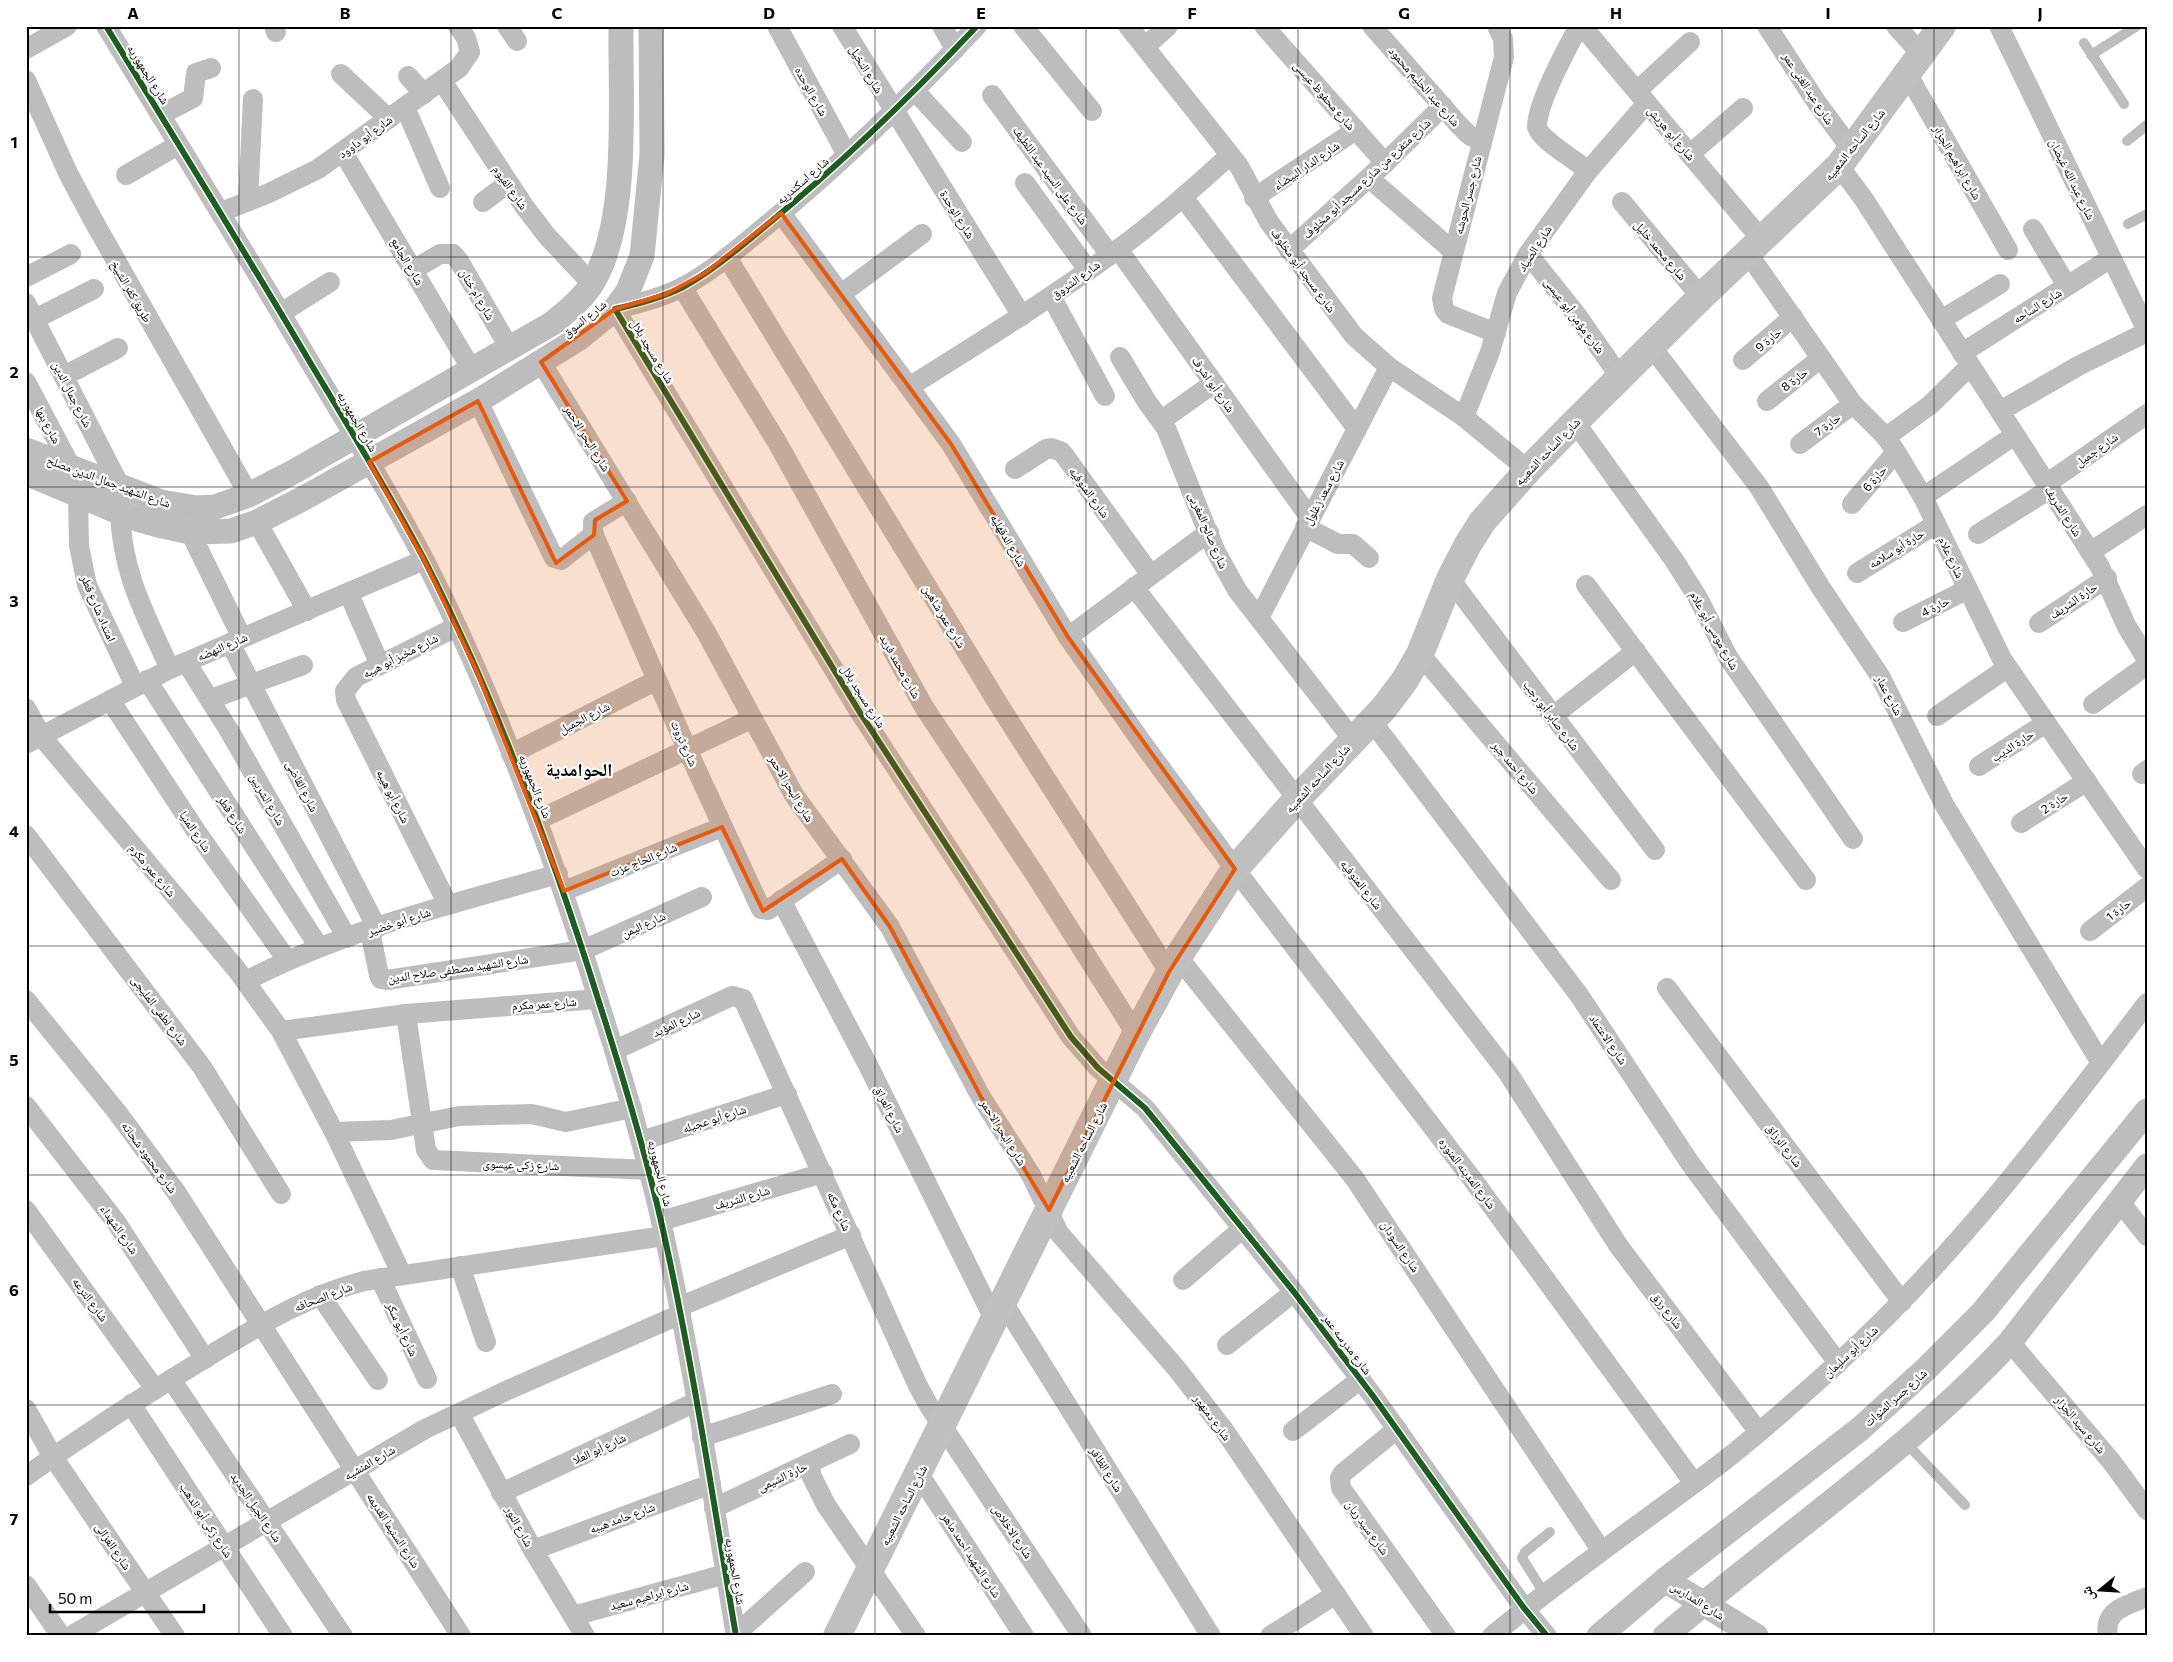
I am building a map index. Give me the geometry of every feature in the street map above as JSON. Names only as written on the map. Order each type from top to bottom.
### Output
[{"type":"main road","name":"شارع الساحه الشعبيه","points":[[837,1636],[943,1426],[1136,1034],[1174,964],[1235,869],[1395,694],[1420,654],[1450,579],[1478,527],[1528,470],[1575,422],[1845,158],[1942,26]]},
{"type":"street","points":[[26,49],[67,26]]},
{"type":"street","name":"شارع الجمهوريه","points":[[106,26],[221,212],[355,437],[424,560],[456,627],[538,820],[561,883],[615,1050],[663,1228],[680,1311],[736,1635]]},
{"type":"street","name":"شارع أبو داوود","points":[[221,212],[294,182],[343,152],[459,68],[470,52],[466,38],[458,26]]},
{"type":"street","name":"شارع السوق","points":[[355,437],[553,323],[576,303],[592,284],[603,263],[616,213],[620,136],[621,26]]},
{"type":"street","name":"شارع السوق","points":[[369,462],[478,401],[578,339],[615,309],[628,291],[637,274],[646,237],[652,155],[651,26]]},
{"type":"street","name":"شارع الوحده","points":[[777,26],[848,155]]},
{"type":"street","name":"شارع النخيل","points":[[842,26],[893,112]]},
{"type":"street","points":[[942,26],[955,49]]},
{"type":"street","name":"شارع اسكندريه","points":[[615,309],[649,301],[682,287],[727,257],[848,155],[977,26]]},
{"type":"street","points":[[1023,26],[1092,111]]},
{"type":"street","name":"شارع مسجد أبو مخلوف","points":[[1128,26],[1230,155],[1247,180],[1254,198],[1288,250],[1344,326],[1361,344],[1389,367],[1464,417],[1528,470]]},
{"type":"street","points":[[1145,47],[1168,26]]},
{"type":"street","name":"شارع محفوظ عيسى","points":[[1264,26],[1385,163]]},
{"type":"street","name":"شارع عبد الحليم محمود","points":[[1372,26],[1468,135],[1481,141]]},
{"type":"street","name":"شارع جسر الحوشه","points":[[1496,333],[1448,314],[1444,309],[1442,293],[1504,57],[1503,39],[1497,26]]},
{"type":"street","points":[[1581,26],[1563,55],[1549,87],[1537,127],[1546,141],[1573,158],[1588,171]]},
{"type":"street","name":"شارع أبو هريش","points":[[1581,26],[1690,154],[1755,246]]},
{"type":"street","name":"شارع عبد الغنى عمر","points":[[1767,26],[1823,111],[1845,158]]},
{"type":"street","name":"شارع ابراهيم الجزار","points":[[1896,26],[2008,250]]},
{"type":"street","name":"شارع عبد الله غيضان","points":[[1999,26],[2147,332]]},
{"type":"street","name":"شارع الصياد","points":[[1464,417],[1496,333],[1507,293],[1528,254],[1642,97],[1690,42]]},
{"type":"street","points":[[160,114],[193,98],[196,73],[211,68]]},
{"type":"street","points":[[341,74],[388,119]]},
{"type":"street","points":[[408,76],[424,94]]},
{"type":"street","name":"طريق كفر الشيخ","points":[[26,80],[68,173],[97,228],[249,495]]},
{"type":"street","name":"شارع الفيوم","points":[[442,81],[507,184],[547,236],[592,284]]},
{"type":"street","points":[[915,90],[962,142]]},
{"type":"street","name":"شارع على السيد عبد اللطيف","points":[[992,95],[1114,252]]},
{"type":"street","points":[[248,202],[253,99]]},
{"type":"street","name":"شارع متفرع من شارع مسجد أبو مخلوف","points":[[1288,250],[1369,178],[1443,106]]},
{"type":"street","points":[[406,107],[440,188]]},
{"type":"street","points":[[1690,154],[1743,108]]},
{"type":"street","name":"شارع الوحدة","points":[[893,112],[1022,316]]},
{"type":"street","name":"شارع الدار البيضاء","points":[[1254,198],[1356,130]]},
{"type":"street","points":[[126,175],[178,145]]},
{"type":"street","name":"شارع الجامع","points":[[343,152],[472,370]]},
{"type":"street","name":"شارع الشروق","points":[[909,388],[1022,316],[1114,252],[1183,197],[1230,155]]},
{"type":"street","name":"شارع الشريف","points":[[1845,158],[1863,198],[2106,578],[2126,625],[2147,660]]},
{"type":"street","points":[[1369,178],[1453,251]]},
{"type":"street","points":[[483,202],[507,184]]},
{"type":"street","points":[[1025,184],[1088,270]]},
{"type":"street","points":[[1183,197],[1356,429]]},
{"type":"street","name":"شارع محمد خليل","points":[[1622,202],[1701,297]]},
{"type":"street","name":"شارع الدقهليه","points":[[781,213],[966,467],[1068,637],[1143,744],[1235,869]]},
{"type":"street","points":[[2033,229],[2067,286]]},
{"type":"street","points":[[841,294],[922,234]]},
{"type":"street","name":"شارع علام","points":[[1755,246],[1793,317],[1853,404],[1891,445],[1923,497],[2007,668],[2147,869]]},
{"type":"street","name":"شارع أبو اشرف","points":[[1114,252],[1214,383],[1308,522]]},
{"type":"street","points":[[26,278],[71,254]]},
{"type":"street","name":"شارع ام خنان","points":[[413,270],[440,254],[453,254],[459,261],[510,349]]},
{"type":"street","name":"شارع مؤمن أبو عيسى","points":[[1528,254],[1576,314],[1620,377]]},
{"type":"street","name":"شارع عمر شاهين","points":[[727,257],[994,696],[1174,964]]},
{"type":"street","name":"شارع الساحه","points":[[1966,359],[2067,286],[2111,258]]},
{"type":"street","points":[[281,313],[330,282]]},
{"type":"street","points":[[1941,320],[2000,284]]},
{"type":"street","name":"شارع محمد فريد","points":[[682,287],[777,442],[924,707],[1036,876],[1136,1034]]},
{"type":"street","points":[[31,311],[94,289]]},
{"type":"street","points":[[1051,296],[1105,396]]},
{"type":"street","name":"شارع مسجد بلال","points":[[615,309],[859,711],[1071,1037],[1084,1053],[1114,1081]]},
{"type":"street","name":"شارع جمال الدين","points":[[31,311],[120,486]]},
{"type":"street","name":"حارة 9","points":[[1743,360],[1793,317]]},
{"type":"street","points":[[2000,411],[2080,364],[2147,332]]},
{"type":"street","name":"شارع عمار","points":[[1651,346],[1759,487],[1821,588],[1880,676],[1945,806],[2101,1062]]},
{"type":"street","points":[[64,376],[118,348]]},
{"type":"street","name":"شارع صالح المغربى","points":[[1120,357],[1147,402],[1162,420],[1230,579],[1352,740]]},
{"type":"street","name":"حارة 8","points":[[1766,400],[1821,358]]},
{"type":"street","points":[[1891,445],[1930,405],[1966,359]]},
{"type":"street","name":"شارع البحر الاحمر","points":[[541,362],[706,632],[794,795],[890,926],[981,1097],[1031,1176],[1049,1210]]},
{"type":"street","name":"شارع سعد زغلول","points":[[1259,618],[1389,367]]},
{"type":"street","name":"شارع بنها","points":[[26,382],[71,467]]},
{"type":"street","points":[[1162,420],[1214,383]]},
{"type":"street","points":[[478,401],[554,558],[561,560],[594,534],[593,522],[627,501]]},
{"type":"street","name":"حارة 7","points":[[1800,444],[1853,404]]},
{"type":"street","name":"شارع جميل","points":[[1978,534],[2048,487],[2147,414]]},
{"type":"street","name":"شارع موسى أبو علام","points":[[1575,422],[1674,560],[1698,598],[1728,657],[1853,839]]},
{"type":"street","points":[[1923,497],[2015,435]]},
{"type":"street","name":"شارع الشهيد جمال الدين مصلح","points":[[26,450],[161,502],[197,508],[215,507],[249,495],[355,437]]},
{"type":"street","name":"حارة 6","points":[[1852,504],[1891,445]]},
{"type":"street","name":"شارع المنوفيه","points":[[1015,469],[1046,449],[1062,452],[1151,575]]},
{"type":"street","name":"شارع الشهيد جمال الدين مصلح","points":[[26,473],[120,512],[158,525],[190,532],[231,531],[257,522],[369,462]]},
{"type":"street","name":"امتداد شارع قطر","points":[[78,495],[78,546],[87,585],[141,683]]},
{"type":"street","name":"شارع الشربين","points":[[120,512],[122,545],[132,584],[178,665],[210,700],[347,938]]},
{"type":"street","points":[[2090,552],[2147,515]]},
{"type":"street","points":[[257,522],[307,611]]},
{"type":"street","points":[[1308,522],[1338,544],[1353,544],[1369,558]]},
{"type":"street","name":"حارة أبو سلامه","points":[[1857,573],[1936,524]]},
{"type":"street","name":"شارع القاضى","points":[[190,532],[236,640],[252,685],[374,930]]},
{"type":"street","points":[[1068,637],[1209,532]]},
{"type":"street","name":"شارع ثروت","points":[[594,534],[687,749],[761,909],[768,910],[842,859]]},
{"type":"street","name":"شارع النهضه","points":[[34,740],[178,665],[349,594],[424,560]]},
{"type":"street","name":"حارة الشريف","points":[[2039,623],[2106,578]]},
{"type":"street","name":"شارع صابر أبو رجب","points":[[1450,579],[1655,850]]},
{"type":"street","points":[[1586,585],[1806,880]]},
{"type":"street","name":"شارع المنوفيه","points":[[1134,587],[1508,1073],[1581,1187]]},
{"type":"street","name":"حارة 4","points":[[1903,622],[1968,589]]},
{"type":"street","points":[[349,594],[380,665]]},
{"type":"street","name":"شارع مخبز أبو هيبه","points":[[348,686],[356,677],[456,627]]},
{"type":"street","points":[[1553,716],[1636,651]]},
{"type":"street","name":"شارع احمد جبر","points":[[1420,654],[1611,880]]},
{"type":"street","points":[[2093,704],[2147,665]]},
{"type":"street","points":[[210,700],[303,666]]},
{"type":"street","points":[[1936,716],[2007,668]]},
{"type":"street","name":"شارع الجميل","points":[[511,754],[657,680]]},
{"type":"street","name":"شارع قطر","points":[[141,683],[319,947]]},
{"type":"street","name":"شارع أبو هيبه","points":[[348,686],[345,691],[346,700],[448,905]]},
{"type":"street","name":"شارع المنيا","points":[[110,700],[196,831],[287,960]]},
{"type":"street","name":"شارع عمر مكرم","points":[[26,708],[34,740],[246,981],[281,1031],[334,1132],[402,1275]]},
{"type":"street","points":[[538,820],[752,719]]},
{"type":"street","name":"شارع الاعتماد","points":[[1371,720],[1579,995],[1690,1163],[1838,1363]]},
{"type":"street","name":"حارة الديب","points":[[1979,766],[2046,723]]},
{"type":"street","name":"حارة 2","points":[[2021,823],[2087,781]]},
{"type":"street","name":"شارع الحاج عزت","points":[[561,883],[722,827]]},
{"type":"street","name":"شارع لطفى المليجى","points":[[26,835],[202,1067],[282,1194]]},
{"type":"street","name":"شارع المدينه المنوره","points":[[1235,869],[1473,1180],[1694,1483]]},
{"type":"street","name":"شارع أبو خضير","points":[[246,981],[287,960],[319,947],[448,905],[561,883]]},
{"type":"street","name":"حارة 1","points":[[2090,931],[2147,887]]},
{"type":"street","name":"شارع اليمن","points":[[583,950],[702,897]]},
{"type":"street","name":"شارع العراق","points":[[781,900],[999,1311]]},
{"type":"street","name":"شارع الشهيد مصطفى صلاح الدين","points":[[374,930],[378,973],[381,979],[387,980],[583,950]]},
{"type":"street","name":"شارع السودان","points":[[1174,964],[1355,1179],[1601,1550]]},
{"type":"street","name":"شارع الرزاق","points":[[1668,988],[1902,1302]]},
{"type":"street","name":"شارع المؤيد","points":[[615,1050],[732,996],[738,996]]},
{"type":"street","name":"شارع مكه","points":[[738,996],[744,1002],[787,1094],[909,1366],[929,1406],[943,1426]]},
{"type":"street","name":"شارع عمر مكرم","points":[[281,1031],[406,1014],[598,999]]},
{"type":"street","name":"شارع محمود شحاته","points":[[26,1000],[89,1076],[147,1151],[185,1206],[260,1325]]},
{"type":"street","name":"شارع أبو سليمان","points":[[1492,1636],[1524,1608],[1694,1483],[1758,1431],[1838,1363],[1902,1302],[1954,1246],[2147,1003]]},
{"type":"street","name":"شارع زكى عيسوى","points":[[406,1014],[428,1154],[438,1161],[648,1170]]},
{"type":"street","name":"شارع مدرسه عمر","points":[[1114,1081],[1145,1108],[1294,1292],[1361,1379],[1524,1608],[1547,1636]]},
{"type":"street","name":"شارع أبو عجيله","points":[[641,1141],[787,1094]]},
{"type":"street","name":"شارع الشهداء","points":[[26,1106],[116,1222],[205,1359]]},
{"type":"street","points":[[334,1132],[391,1130],[450,1116],[538,1114],[566,1122],[632,1108]]},
{"type":"street","name":"شارع جسر المنوات","points":[[1599,1636],[1665,1580],[1860,1429],[1954,1342],[1983,1312],[2147,1112]]},
{"type":"street","points":[[1665,1636],[1703,1603],[1855,1484],[1950,1403],[2010,1342],[2147,1166]]},
{"type":"street","name":"شارع الشريف","points":[[663,1228],[823,1174]]},
{"type":"street","name":"شارع رزق","points":[[1581,1187],[1618,1246],[1758,1431]]},
{"type":"street","points":[[2120,1202],[2147,1236]]},
{"type":"street","name":"شارع الترعه","points":[[26,1210],[163,1384]]},
{"type":"street","name":"شارع دمنهور","points":[[1049,1210],[1067,1244],[1128,1310],[1178,1369],[1218,1422],[1364,1636]]},
{"type":"street","name":"شارع الصحافه","points":[[26,1476],[163,1384],[291,1307],[320,1295],[345,1286],[380,1278],[460,1266],[663,1228]]},
{"type":"street","points":[[1183,1280],[1243,1228]]},
{"type":"street","name":"شارع المنشيه","points":[[71,1636],[223,1545],[459,1413],[680,1311],[851,1235]]},
{"type":"street","points":[[460,1266],[486,1342]]},
{"type":"street","name":"شارع أيو سكر","points":[[380,1278],[427,1379]]},
{"type":"street","points":[[1227,1345],[1294,1292]]},
{"type":"street","points":[[320,1295],[378,1380]]},
{"type":"street","name":"شارع الظافر","points":[[999,1311],[1211,1636]]},
{"type":"street","name":"شارع السنيما القديمه","points":[[260,1325],[461,1636]]},
{"type":"street","name":"شارع سيد الجزار","points":[[2010,1342],[2111,1461],[2147,1510]]},
{"type":"street","points":[[1294,1432],[1361,1379]]},
{"type":"street","name":"شارع الجيل الجديد","points":[[163,1384],[266,1521],[343,1636]]},
{"type":"street","points":[[702,1437],[832,1394]]},
{"type":"street","name":"شارع أبو العلا","points":[[501,1493],[696,1402]]},
{"type":"street","name":"شارع زكى أبو الدهب","points":[[131,1404],[283,1636]]},
{"type":"street","name":"شارع الغزالى","points":[[26,1409],[54,1457],[175,1636]]},
{"type":"street","name":"شارع النور","points":[[459,1413],[533,1550],[585,1636]]},
{"type":"street","name":"شارع الاخلاص","points":[[943,1426],[1082,1636]]},
{"type":"street","name":"شارع سيد ريان","points":[[1397,1429],[1342,1473],[1340,1478],[1341,1488],[1446,1636]]},
{"type":"street","name":"حارة الشيمى","points":[[714,1508],[850,1444]]},
{"type":"street","points":[[809,1463],[812,1477],[826,1505],[872,1568],[916,1636]]},
{"type":"street","name":"شارع الشهيد احمد ماهر","points":[[919,1474],[1024,1636]]},
{"type":"street","name":"شارع حامد هيبه","points":[[533,1550],[710,1484]]},
{"type":"street","points":[[736,1635],[805,1572]]},
{"type":"street","name":"شارع ابراهيم سعيد","points":[[573,1616],[726,1574]]},
{"type":"street","name":"شارع المدارس","points":[[1665,1580],[1756,1636]]},
{"type":"street","points":[[26,1585],[61,1636]]},
{"type":"street","points":[[1270,1636],[1336,1594]]},
{"type":"street","points":[[2108,1636],[2106,1627],[2108,1619],[2120,1608],[2147,1597]]},
{"type":"lane","points":[[2091,54],[2137,26]]},
{"type":"lane","points":[[2084,42],[2124,104]]},
{"type":"lane","points":[[2127,141],[2147,125]]},
{"type":"lane","points":[[2128,224],[2147,214]]},
{"type":"lane","points":[[1905,1442],[1965,1505]]},
{"type":"lane","points":[[1544,1593],[1522,1558],[1525,1552],[1550,1532]]},
{"type":"highlighted area","points":[[781,213],[951,444],[1068,637],[1235,869],[1169,972],[1049,1210],[981,1097],[890,927],[842,859],[763,911],[722,827],[564,891],[477,672],[424,560],[369,462],[478,401],[556,563],[594,535],[595,520],[627,501],[541,362],[615,309],[666,294],[705,273]]},
{"type":"cycle path","points":[[106,26],[370,462],[412,536],[476,668],[521,778],[581,945],[642,1144],[663,1230],[684,1331],[736,1636]]},
{"type":"cycle path","points":[[977,26],[927,78],[849,153],[796,201],[727,257],[706,273],[675,291],[615,309],[859,711],[1071,1037],[1098,1068],[1145,1108],[1294,1292],[1373,1396],[1524,1608],[1547,1636]]},
{"type":"district","name":"الحوامدية","points":[[579,769]]}]
